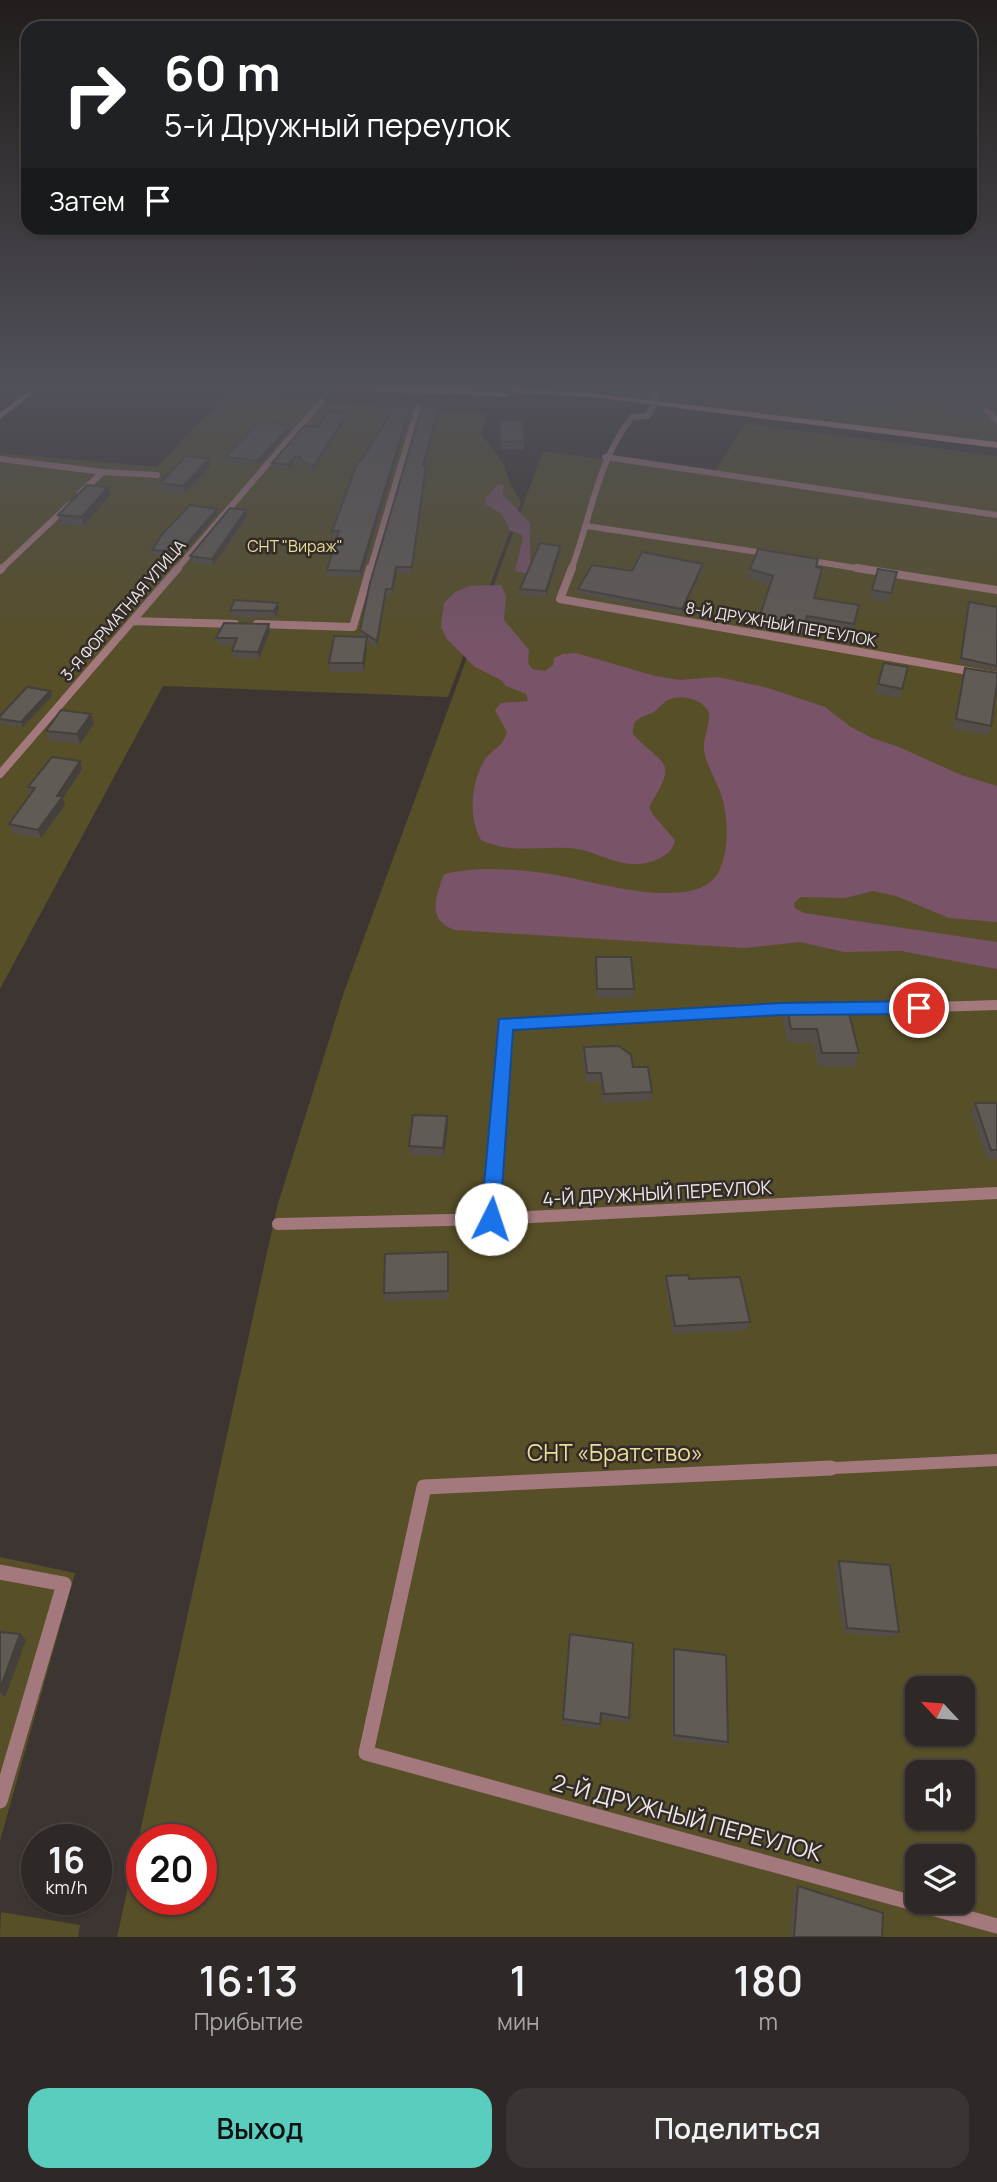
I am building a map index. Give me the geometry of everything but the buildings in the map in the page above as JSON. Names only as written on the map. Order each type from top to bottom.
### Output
[{"type":"lane","points":[[0,570],[100,474]]},
{"type":"lane","points":[[146,474],[157,475]]},
{"type":"lane","name":"3-Я ФОРМАТНАЯ УЛИЦА","points":[[0,774],[259,474]]},
{"type":"lane","points":[[132,621],[353,627],[398,474]]},
{"type":"lane","points":[[600,474],[587,526],[779,556]]},
{"type":"lane","points":[[716,474],[997,515]]},
{"type":"lane","name":"8-Й ДРУЖНЫЙ ПЕРЕУЛОК","points":[[587,526],[560,599],[997,676]]},
{"type":"lane","points":[[792,558],[997,590]]},
{"type":"lane","points":[[829,1010],[997,1005]]},
{"type":"lane","points":[[491,1219],[505,1024],[805,1010]]},
{"type":"lane","name":"4-Й ДРУЖНЫЙ ПЕРЕУЛОК","points":[[278,1224],[491,1219],[997,1193]]},
{"type":"lane","name":"2-Й ДРУЖНЫЙ ПЕРЕУЛОК","points":[[997,1460],[424,1486],[366,1754],[997,1926]]},
{"type":"lane","points":[[0,1573],[64,1584],[0,1801]]},
{"type":"green space","name":"СНТ \"Вираж\"","points":[[0,474],[507,474],[521,502],[448,697],[163,686],[0,989]]},
{"type":"green space","name":"СНТ «Братство»","points":[[534,474],[997,474],[997,1937],[117,1937],[126,1896],[126,1915],[217,1915],[217,1824],[142,1824],[277,1207],[344,992]]},
{"type":"green space","points":[[0,1557],[75,1573],[0,1841]]},
{"type":"green space","points":[[1,1912],[80,1925],[78,1937],[0,1937]]},
{"type":"shaded area","points":[[498,484],[504,485],[503,495],[530,523],[530,574],[515,571],[523,538],[521,534],[510,531],[502,514],[485,504],[486,497]]},
{"type":"shaded area","points":[[501,585],[506,596],[504,620],[529,650],[528,663],[532,669],[545,671],[553,665],[554,658],[576,653],[655,676],[680,680],[718,677],[768,688],[825,707],[851,727],[872,738],[961,775],[997,786],[997,922],[949,918],[896,896],[873,891],[845,898],[801,897],[794,903],[795,908],[804,913],[997,942],[997,969],[901,951],[844,952],[800,942],[745,948],[455,930],[446,926],[440,920],[436,907],[444,874],[483,869],[510,870],[550,874],[639,891],[687,892],[705,885],[718,873],[725,854],[725,809],[704,750],[709,713],[704,705],[684,697],[666,701],[654,712],[638,720],[633,729],[633,734],[664,765],[664,780],[649,807],[675,840],[664,856],[634,864],[580,849],[513,848],[481,840],[473,811],[476,780],[484,761],[502,742],[507,732],[495,710],[501,703],[528,701],[526,694],[506,686],[501,680],[475,667],[447,639],[441,627],[444,603],[455,592],[469,586]]},
{"type":"route","points":[[491,1219],[505,1024],[781,1009],[919,1008]]}]
